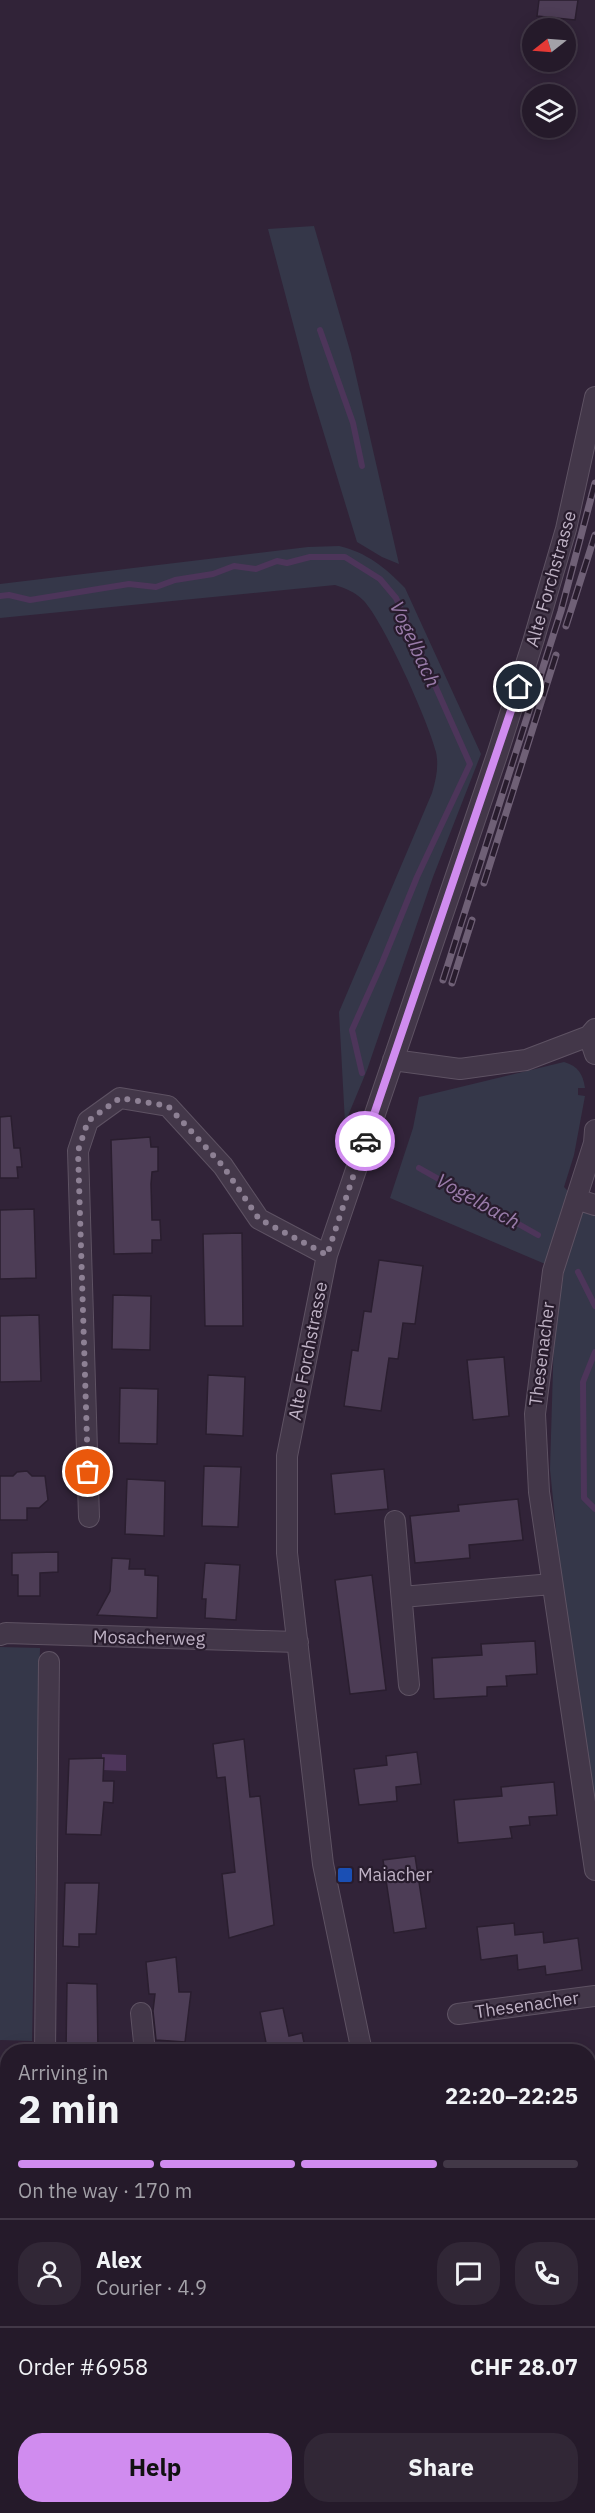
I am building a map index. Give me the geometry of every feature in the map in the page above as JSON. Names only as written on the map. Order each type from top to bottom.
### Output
[{"type":"street","name":"Alte Forchstrasse","points":[[361,2044],[323,1864],[287,1553],[287,1456],[327,1255],[497,755],[533,642],[566,530],[595,396]]},
{"type":"street","points":[[393,1060],[460,1069],[526,1060],[593,1040]]},
{"type":"street","points":[[89,1517],[78,1151],[88,1121],[120,1098],[168,1106],[223,1166],[259,1219],[327,1255]]},
{"type":"street","name":"Thesenacher","points":[[595,1130],[594,1143],[553,1272],[535,1414],[538,1492],[595,1870]]},
{"type":"street","points":[[576,1199],[595,1205]]},
{"type":"street","points":[[395,1521],[408,1685]]},
{"type":"street","points":[[402,1597],[552,1584]]},
{"type":"street","name":"Mosacherweg","points":[[0,1635],[6,1633],[298,1642]]},
{"type":"street","points":[[45,2044],[49,1662]]},
{"type":"street","name":"Thesenacher","points":[[458,2014],[595,1996]]},
{"type":"street","points":[[141,2013],[144,2044]]},
{"type":"shaded area","points":[[314,226],[351,354],[399,564],[357,542],[310,388],[268,229]]},
{"type":"shaded area","points":[[339,546],[358,552],[375,562],[405,588],[481,754],[433,877],[367,1070],[345,1123],[339,1012],[432,793],[437,768],[437,757],[432,738],[415,696],[372,611],[357,595],[335,585],[0,618],[0,584],[308,547]]},
{"type":"shaded area","points":[[564,1062],[576,1068],[581,1075],[585,1088],[578,1088],[578,1095],[585,1096],[574,1155],[564,1187],[589,1213],[595,1216],[595,1807],[561,1580],[550,1469],[554,1335],[564,1272],[390,1198],[413,1128],[419,1097]]},
{"type":"shaded area","points":[[0,1647],[40,1648],[32,2041],[0,2040]]},
{"type":"shaded area","points":[[102,1754],[126,1755],[126,1771],[102,1770]]},
{"type":"building","points":[[539,0],[578,0],[575,18],[537,16]]},
{"type":"building","points":[[11,1116],[14,1148],[20,1148],[22,1167],[17,1167],[18,1178],[0,1178],[0,1117]]},
{"type":"building","points":[[150,1137],[151,1147],[158,1147],[158,1171],[152,1172],[151,1184],[152,1220],[160,1220],[161,1240],[152,1240],[152,1253],[114,1254],[111,1140]]},
{"type":"building","points":[[34,1209],[36,1278],[0,1279],[0,1210]]},
{"type":"building","points":[[242,1233],[243,1326],[205,1326],[203,1234]]},
{"type":"building","points":[[379,1260],[423,1266],[415,1324],[403,1323],[398,1359],[389,1358],[381,1411],[344,1406],[352,1350],[358,1351],[364,1311],[371,1312]]},
{"type":"building","points":[[113,1295],[151,1296],[150,1350],[112,1349]]},
{"type":"building","points":[[39,1315],[41,1381],[0,1382],[0,1316]]},
{"type":"building","points":[[504,1357],[509,1416],[473,1420],[467,1360]]},
{"type":"building","points":[[208,1375],[245,1377],[243,1436],[206,1434]]},
{"type":"building","points":[[120,1388],[158,1389],[157,1444],[119,1443]]},
{"type":"building","points":[[204,1466],[241,1467],[238,1527],[202,1526]]},
{"type":"building","points":[[384,1469],[388,1509],[335,1514],[331,1474]]},
{"type":"building","points":[[27,1471],[32,1476],[45,1476],[48,1500],[39,1508],[27,1508],[27,1520],[0,1520],[0,1476],[13,1476],[17,1472]]},
{"type":"building","points":[[127,1479],[165,1481],[164,1536],[125,1534]]},
{"type":"building","points":[[518,1499],[523,1540],[469,1545],[470,1558],[415,1563],[410,1516],[459,1511],[458,1505]]},
{"type":"building","points":[[58,1552],[58,1572],[40,1573],[40,1596],[18,1596],[18,1575],[12,1575],[12,1553]]},
{"type":"building","points":[[112,1558],[130,1559],[129,1569],[145,1569],[145,1575],[158,1576],[157,1618],[97,1615],[110,1591]]},
{"type":"building","points":[[205,1563],[240,1565],[236,1620],[205,1618],[206,1599],[202,1599]]},
{"type":"building","points":[[372,1575],[386,1690],[350,1694],[335,1580]]},
{"type":"building","points":[[535,1641],[537,1674],[506,1676],[507,1686],[487,1687],[487,1696],[434,1699],[432,1658],[482,1655],[481,1644]]},
{"type":"building","points":[[244,1739],[250,1797],[260,1796],[274,1925],[229,1938],[222,1874],[235,1872],[225,1777],[217,1778],[213,1744]]},
{"type":"building","points":[[417,1752],[421,1784],[396,1787],[397,1801],[359,1805],[354,1769],[387,1765],[386,1756]]},
{"type":"building","points":[[104,1758],[103,1781],[114,1781],[113,1803],[104,1802],[101,1835],[66,1834],[69,1759]]},
{"type":"building","points":[[554,1782],[557,1815],[529,1817],[530,1825],[510,1827],[512,1838],[458,1843],[454,1800],[502,1796],[501,1787]]},
{"type":"building","points":[[415,1856],[426,1928],[394,1933],[383,1860]]},
{"type":"building","points":[[65,1883],[99,1883],[96,1934],[79,1934],[79,1947],[63,1946]]},
{"type":"building","points":[[514,1923],[515,1935],[543,1932],[544,1943],[578,1938],[582,1970],[546,1975],[545,1966],[518,1970],[517,1955],[481,1960],[477,1927]]},
{"type":"building","points":[[176,1957],[179,1992],[191,1992],[185,2042],[156,2040],[153,2011],[155,1994],[149,1994],[146,1962]]},
{"type":"building","points":[[67,1983],[97,1984],[98,2044],[66,2044]]},
{"type":"building","points":[[283,2008],[289,2036],[302,2033],[304,2044],[266,2044],[260,2012]]},
{"type":"waterway","points":[[320,330],[353,423],[362,466]]},
{"type":"waterway","name":"Vogelbach","points":[[0,596],[9,595],[30,600],[129,584],[156,587],[175,580],[213,574],[234,566],[256,569],[277,561],[287,563],[310,557],[345,557],[380,579],[396,598],[470,764],[417,877],[352,1030],[362,1073]]},
{"type":"waterway","name":"Vogelbach","points":[[419,1168],[538,1235]]},
{"type":"waterway","name":"Vogelbach","points":[[578,1272],[595,1306]]},
{"type":"waterway","name":"Vogelbach","points":[[595,1352],[583,1382],[584,1498],[595,1509]]},
{"type":"railway","points":[[443,980],[561,611],[595,483]]},
{"type":"railway","points":[[566,626],[595,535]]},
{"type":"railway","points":[[484,883],[556,655]]},
{"type":"railway","points":[[452,983],[472,920]]},
{"type":"way so far","points":[[88,1472],[78,1151],[88,1121],[120,1098],[168,1106],[223,1166],[259,1219],[327,1255],[365,1141]]},
{"type":"place","name":"Maiacher","points":[[345,1875]]},
{"type":"route","points":[[365,1141],[519,687]]}]
